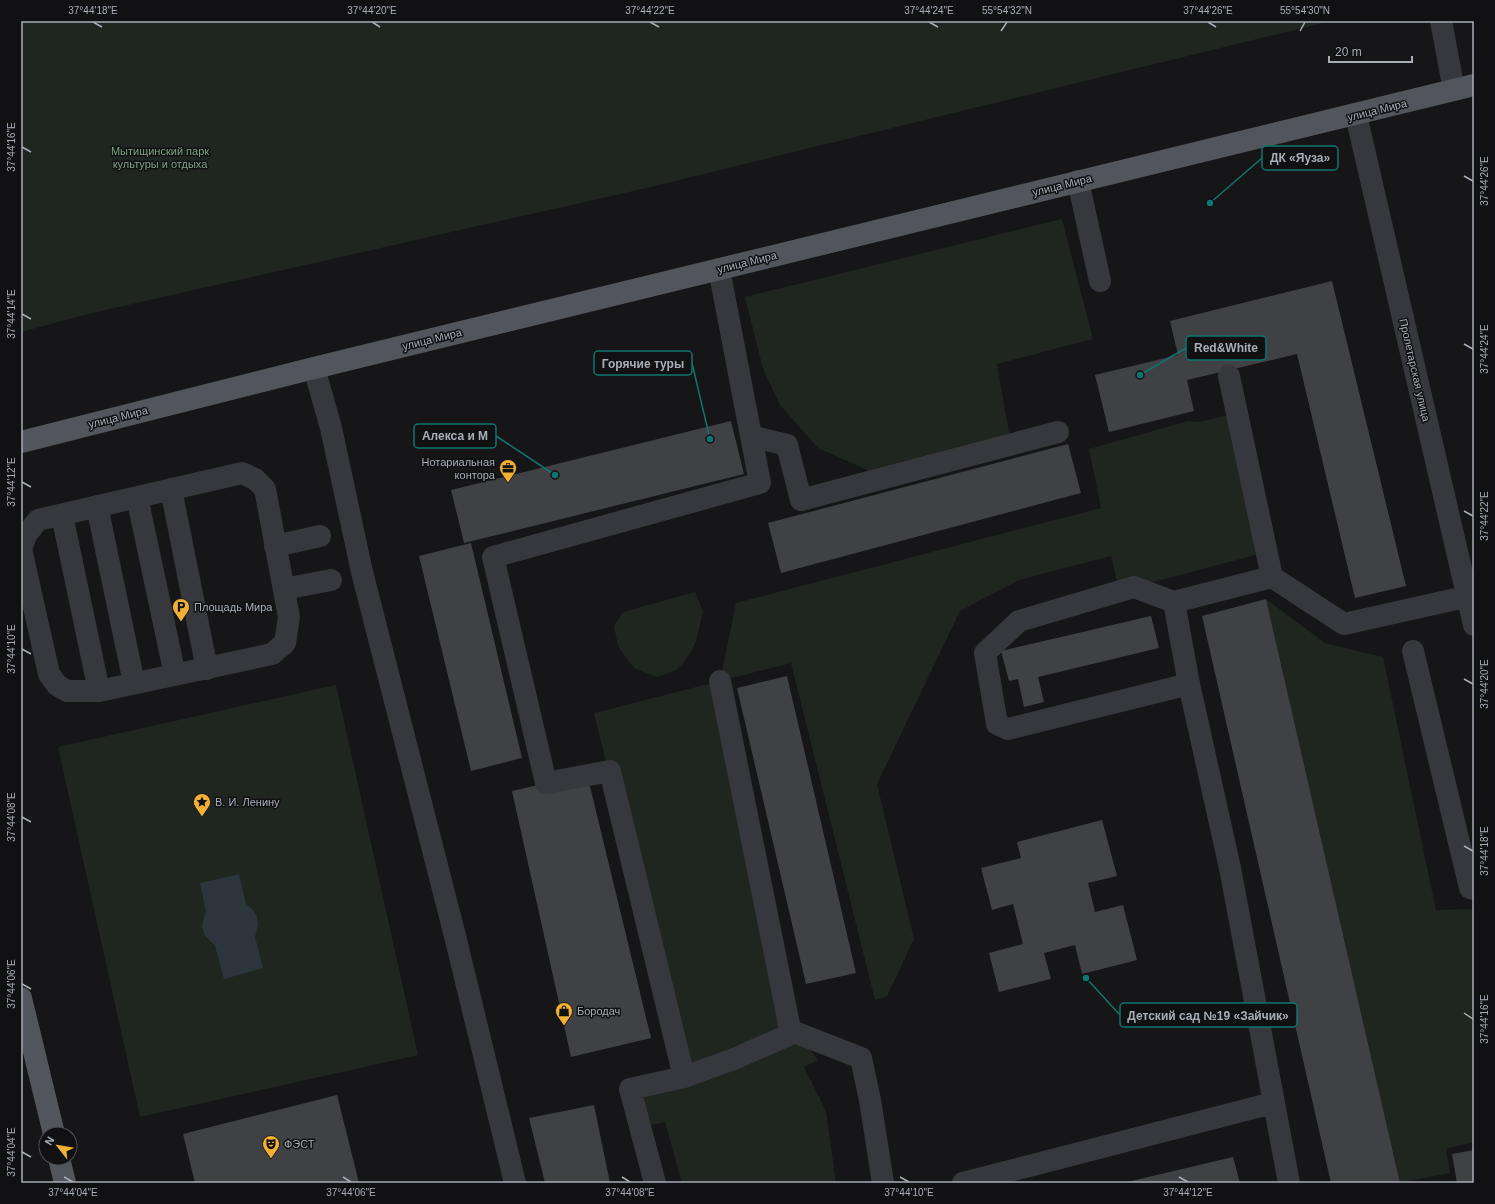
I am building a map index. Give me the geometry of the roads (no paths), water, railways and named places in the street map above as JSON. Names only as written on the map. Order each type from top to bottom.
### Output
[{"type":"main road","name":"улица Мира","points":[[21,442],[314,368],[1464,88]]},
{"type":"main road","points":[[21,998],[52,1126]]},
{"type":"main road","points":[[61,1166],[65,1183]]},
{"type":"street","points":[[1441,21],[1464,88]]},
{"type":"street","name":"Пролетарская улица","points":[[1356,115],[1471,596],[1474,625]]},
{"type":"street","points":[[1078,181],[1100,281]]},
{"type":"street","points":[[684,1077],[610,771],[546,782],[493,557],[760,483],[719,270]]},
{"type":"street","points":[[314,368],[330,428],[362,572],[455,936],[514,1183]]},
{"type":"street","points":[[1229,376],[1272,577],[1344,624],[1471,596]]},
{"type":"street","points":[[751,436],[787,445],[801,500],[1058,432]]},
{"type":"street","points":[[242,472],[255,479],[265,489],[289,617],[285,643],[272,654],[207,669],[99,690],[67,691],[58,685],[49,674],[21,548],[26,535],[38,520],[171,489],[242,472]]},
{"type":"street","points":[[171,489],[207,669]]},
{"type":"street","points":[[137,497],[175,675]]},
{"type":"street","points":[[97,506],[134,683]]},
{"type":"street","points":[[62,515],[99,690]]},
{"type":"street","points":[[275,546],[320,536]]},
{"type":"street","points":[[1189,684],[1008,729],[997,724],[985,653],[1019,621],[1134,587],[1174,602],[1272,577]]},
{"type":"street","points":[[284,589],[331,580]]},
{"type":"street","points":[[1174,602],[1189,684],[1230,868],[1289,1183]]},
{"type":"street","points":[[1413,651],[1470,888],[1474,889]]},
{"type":"street","points":[[720,681],[791,1034]]},
{"type":"street","points":[[655,1183],[630,1088],[684,1077],[734,1059],[791,1034],[797,1033],[861,1058],[870,1100],[883,1183]]},
{"type":"street","points":[[963,1183],[1273,1103]]},
{"type":"place","name":"ДК «Яуза»","points":[[1210,203]]},
{"type":"place","name":"Red&White","points":[[1140,375]]},
{"type":"place","name":"Горячие туры","points":[[710,439]]},
{"type":"place","name":"Алекса и М","points":[[555,475]]},
{"type":"place","name":"Нотариальная контора","points":[[508,483]]},
{"type":"place","name":"Площадь Мира","points":[[181,622]]},
{"type":"place","name":"В. И. Ленину","points":[[202,817]]},
{"type":"place","name":"Детский сад №19 «Зайчик»","points":[[1086,978]]},
{"type":"place","name":"Бородач","points":[[564,1026]]},
{"type":"place","name":"ФЭСТ","points":[[271,1159]]},
{"type":"park label","name":"Мытищинский парк культуры и отдыха","points":[[160,157]]}]
